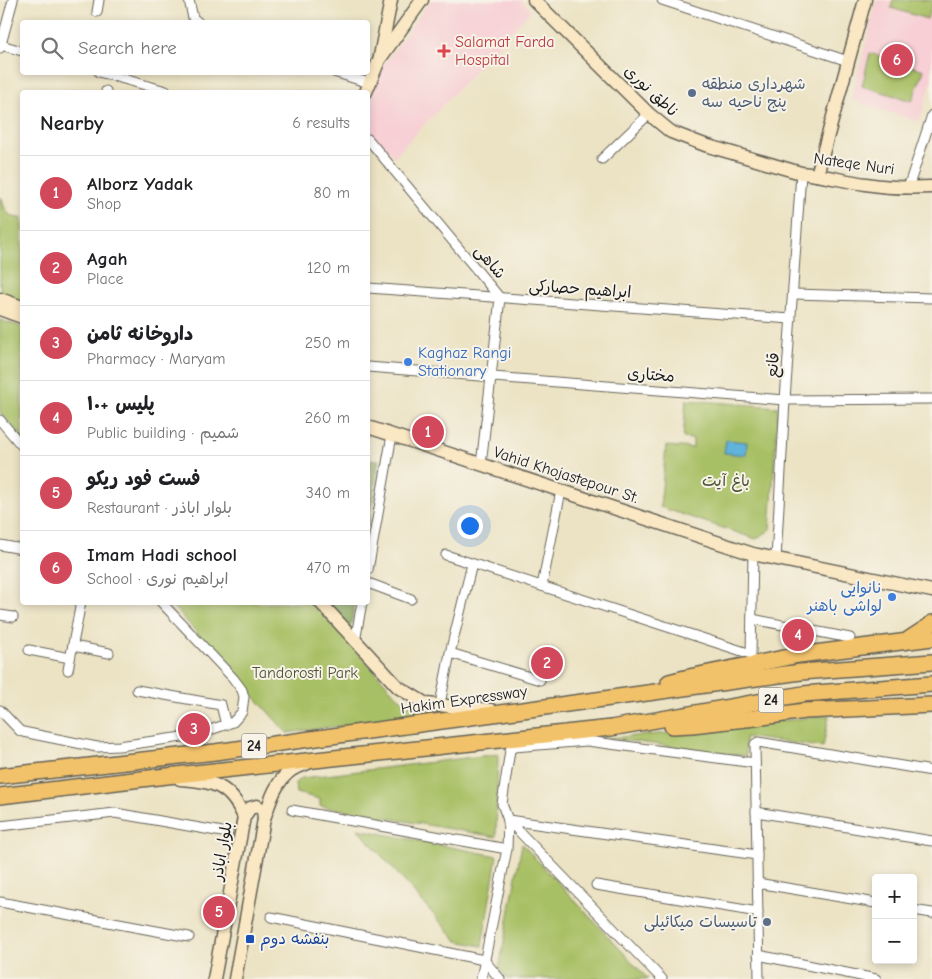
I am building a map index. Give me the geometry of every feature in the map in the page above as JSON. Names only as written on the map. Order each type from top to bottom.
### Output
[{"type":"highway","points":[[903,642],[932,623]]},
{"type":"highway","points":[[618,697],[689,677],[799,655],[932,638]]},
{"type":"highway","name":"Hakim Expressway","points":[[0,776],[215,752],[801,672],[932,662]]},
{"type":"highway","name":"24","points":[[0,796],[611,728],[803,694],[932,684]]},
{"type":"highway","points":[[611,728],[692,725],[805,711],[928,708]]},
{"type":"main road","points":[[367,88],[379,60],[391,0]]},
{"type":"main road","points":[[379,60],[422,0]]},
{"type":"main road","name":"ناطق نوری","points":[[534,0],[649,114],[671,132],[705,146],[801,173]]},
{"type":"main road","points":[[817,174],[865,0]]},
{"type":"main road","name":"Nateqe Nuri","points":[[801,173],[817,174],[867,185],[908,188],[932,187]]},
{"type":"main road","points":[[0,299],[20,306]]},
{"type":"main road","points":[[0,309],[20,316]]},
{"type":"main road","name":"Vahid Khojastepour St.","points":[[370,428],[753,554],[776,559]]},
{"type":"main road","points":[[776,559],[932,591]]},
{"type":"main road","points":[[323,605],[398,688],[426,704],[508,712]]},
{"type":"main road","points":[[235,979],[264,819],[270,800],[279,783],[293,770],[310,762]]},
{"type":"main road","points":[[158,778],[208,782],[226,790],[240,806],[244,817]]},
{"type":"main road","points":[[244,817],[250,808],[257,806],[263,810],[264,819]]},
{"type":"main road","name":"بلوار اباذر","points":[[214,979],[244,817]]},
{"type":"street","points":[[13,0],[0,47],[20,51]]},
{"type":"street","points":[[97,12],[99,0]]},
{"type":"street","points":[[189,0],[192,18],[195,20]]},
{"type":"street","points":[[662,0],[848,60]]},
{"type":"street","points":[[109,75],[159,90]]},
{"type":"street","points":[[340,75],[367,88]]},
{"type":"street","points":[[602,159],[649,114]]},
{"type":"street","points":[[908,188],[932,114]]},
{"type":"street","name":"شاهی","points":[[370,141],[500,298],[481,465]]},
{"type":"street","name":"قانع","points":[[776,559],[801,173]]},
{"type":"street","name":"ابراهیم حصارکی","points":[[370,288],[791,319]]},
{"type":"street","points":[[793,294],[932,298]]},
{"type":"street","name":"مختاری","points":[[370,367],[785,400],[932,399]]},
{"type":"street","points":[[0,420],[20,444]]},
{"type":"street","points":[[370,559],[392,435]]},
{"type":"street","points":[[542,586],[561,491]]},
{"type":"street","points":[[0,545],[20,549]]},
{"type":"street","points":[[446,555],[751,654],[753,554]]},
{"type":"street","points":[[441,699],[450,653],[472,564]]},
{"type":"street","points":[[370,584],[411,599]]},
{"type":"street","points":[[68,670],[80,605]]},
{"type":"street","points":[[0,710],[20,731],[97,748],[196,735],[234,722],[242,712],[244,697],[242,690],[164,605]]},
{"type":"street","points":[[355,642],[361,605]]},
{"type":"street","points":[[0,615],[13,617]]},
{"type":"street","points":[[752,619],[850,638]]},
{"type":"street","points":[[73,646],[108,653]]},
{"type":"street","points":[[30,650],[70,658]]},
{"type":"street","points":[[450,653],[540,680]]},
{"type":"street","points":[[137,690],[221,705],[226,725]]},
{"type":"street","points":[[481,979],[507,849],[508,820],[502,804],[510,750],[514,747],[587,741],[755,763]]},
{"type":"street","points":[[759,979],[755,744],[758,742],[932,771]]},
{"type":"street","points":[[292,810],[507,849]]},
{"type":"street","points":[[756,812],[932,842]]},
{"type":"street","points":[[0,826],[116,813],[228,833]]},
{"type":"street","points":[[508,820],[757,855]]},
{"type":"street","points":[[508,820],[662,979]]},
{"type":"street","points":[[757,883],[872,902]]},
{"type":"street","points":[[596,885],[758,912]]},
{"type":"street","points":[[0,902],[189,936]]},
{"type":"street","points":[[917,911],[932,913]]},
{"type":"street","points":[[271,917],[484,960],[500,979]]},
{"type":"street","points":[[758,955],[876,979]]},
{"type":"shaded area","name":"Salamat Farda Hospital","points":[[431,0],[521,0],[531,11],[394,157],[370,131],[370,90],[368,90],[371,82]]},
{"type":"shaded area","points":[[877,0],[932,0],[932,80],[919,122],[851,100]]},
{"type":"green space","points":[[893,0],[932,0],[932,4],[927,19],[891,8]]},
{"type":"green space","points":[[870,53],[924,70],[912,101],[862,86]]},
{"type":"green space","points":[[0,197],[8,213],[20,218],[20,301],[0,295]]},
{"type":"green space","points":[[0,320],[20,326],[20,435],[0,412]]},
{"type":"green space","name":"باغ آیت","points":[[686,400],[778,407],[770,530],[756,539],[660,507],[666,446],[693,448],[693,439],[683,438]]},
{"type":"green space","points":[[370,459],[379,460],[370,516]]},
{"type":"green space","name":"Tandorosti Park","points":[[172,605],[315,605],[397,696],[419,707],[460,711],[414,716],[287,733]]},
{"type":"green space","points":[[328,605],[355,605],[350,630]]},
{"type":"green space","points":[[829,715],[823,747],[745,737],[746,756],[606,738],[697,731]]},
{"type":"green space","points":[[498,754],[496,837],[320,806],[320,799],[296,793],[295,783],[302,778]]},
{"type":"green space","points":[[358,829],[497,856],[482,946],[457,941]]},
{"type":"green space","points":[[522,844],[648,979],[507,979],[499,969]]},
{"type":"water","points":[[726,440],[747,442],[746,455],[724,453]]},
{"type":"place","name":"Salamat Farda Hospital","points":[[444,51]]},
{"type":"place","name":"Imam Hadi school","points":[[897,60]]},
{"type":"place","name":"شهرداری منطقه پنج ناحیه سه","points":[[692,93]]},
{"type":"place","name":"Kaghaz Rangi Stationary","points":[[408,362]]},
{"type":"place","name":"Alborz Yadak","points":[[428,432]]},
{"type":"place","name":"نانوایی لواشی باهنر","points":[[892,597]]},
{"type":"place","name":"پلیس +۱۰","points":[[798,635]]},
{"type":"place","name":"Agah","points":[[547,663]]},
{"type":"place","name":"داروخانه ثامن","points":[[194,729]]},
{"type":"place","name":"فست فود ریکو","points":[[219,912]]},
{"type":"place","name":"تاسیسات میکائیلی","points":[[767,922]]},
{"type":"place","name":"بنفشه دوم","points":[[250,939]]}]
